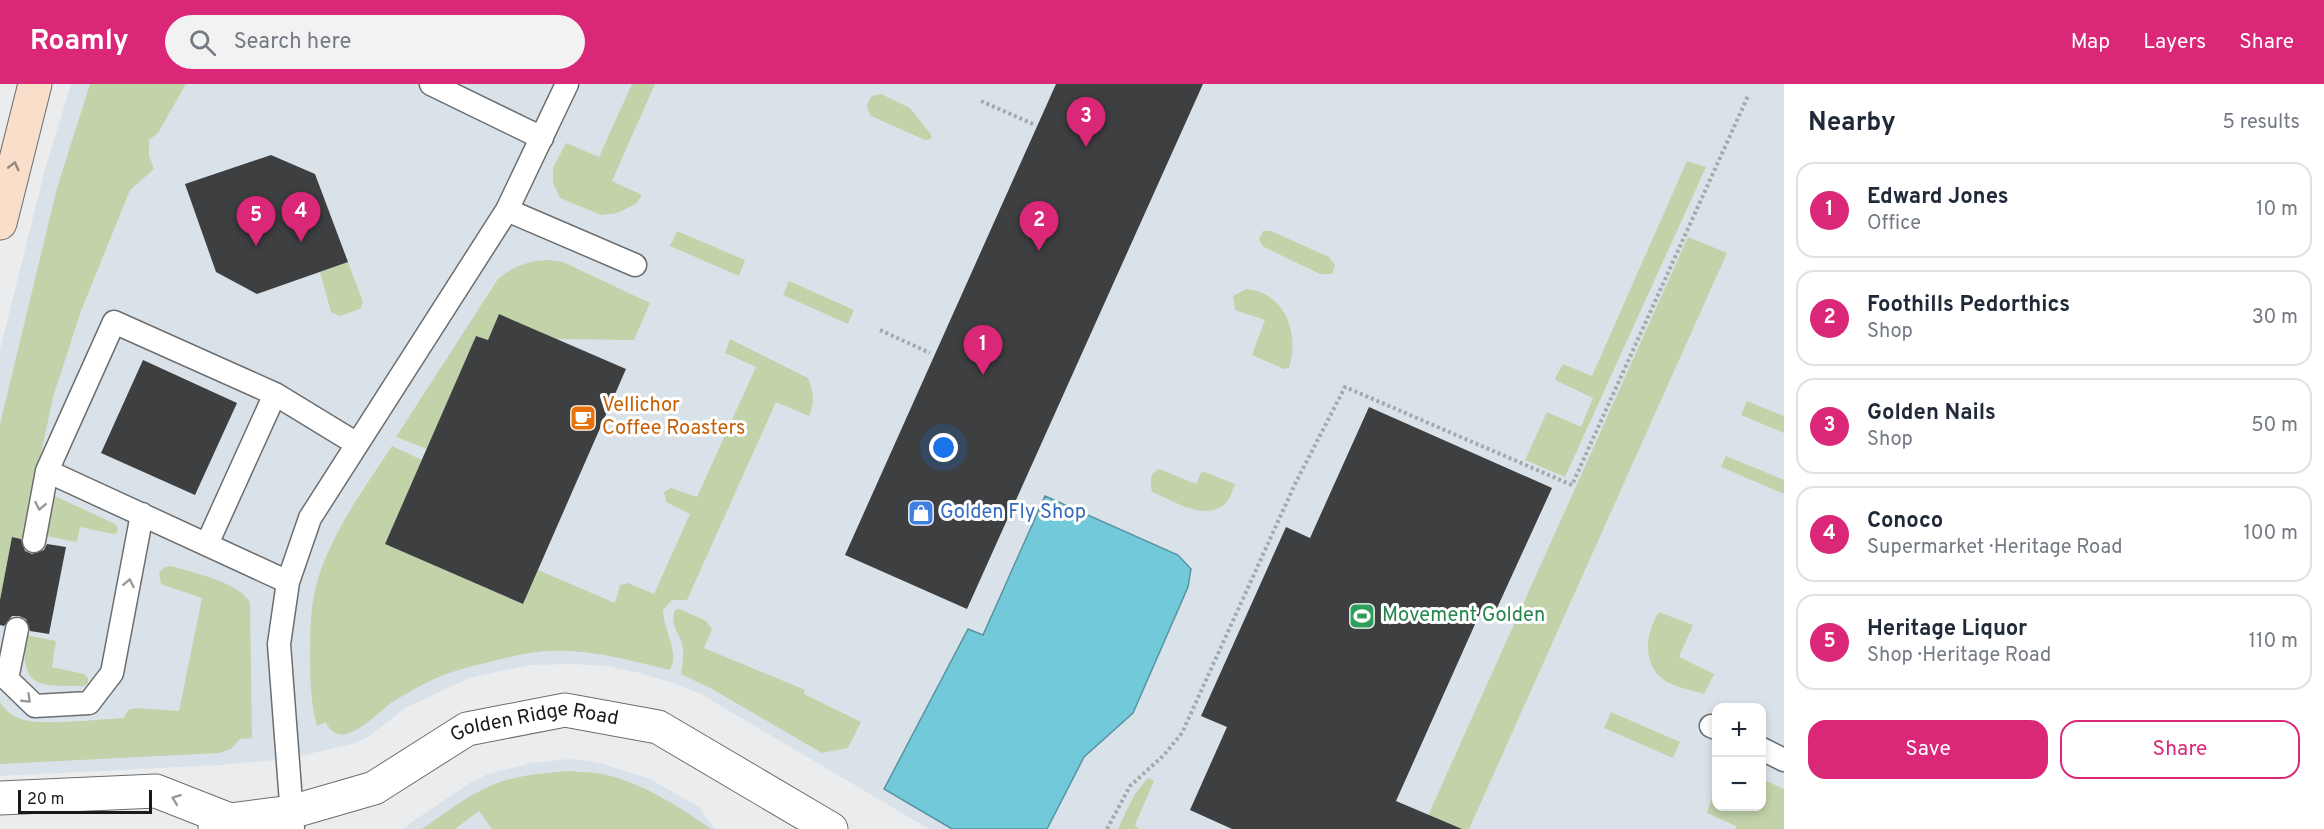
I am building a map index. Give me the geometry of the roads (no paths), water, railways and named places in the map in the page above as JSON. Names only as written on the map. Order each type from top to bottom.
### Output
[{"type":"main road","points":[[0,223],[35,84]]},
{"type":"street","name":"Golden Ridge Road","points":[[0,798],[156,791],[222,824],[292,821],[374,788],[467,729],[565,710],[658,727],[793,820],[831,829]]},
{"type":"lane","points":[[431,84],[542,138]]},
{"type":"lane","points":[[292,821],[279,644],[288,582],[310,518],[507,210],[567,84]]},
{"type":"lane","points":[[507,210],[635,265]]},
{"type":"lane","points":[[34,542],[47,471],[114,322],[275,394],[357,444]]},
{"type":"lane","points":[[207,544],[275,394]]},
{"type":"lane","points":[[47,471],[288,582]]},
{"type":"lane","points":[[17,628],[7,680],[35,706],[89,703],[112,673],[142,514]]},
{"type":"lane","points":[[1766,751],[1784,759]]},
{"type":"water","points":[[1045,496],[1178,555],[1191,569],[1188,587],[1133,713],[1084,757],[1047,829],[952,829],[884,789],[968,629],[983,635]]},
{"type":"place","name":"Golden Nails","points":[[1086,147]]},
{"type":"place","name":"Conoco","points":[[301,242]]},
{"type":"place","name":"Heritage Liquor","points":[[256,246]]},
{"type":"place","name":"Foothills Pedorthics","points":[[1039,251]]},
{"type":"place","name":"Edward Jones","points":[[983,375]]},
{"type":"place","name":"Vellichor Coffee Roasters","points":[[583,418]]},
{"type":"place","name":"Golden Fly Shop","points":[[921,513]]},
{"type":"place","name":"Movement Golden","points":[[1362,616]]}]
